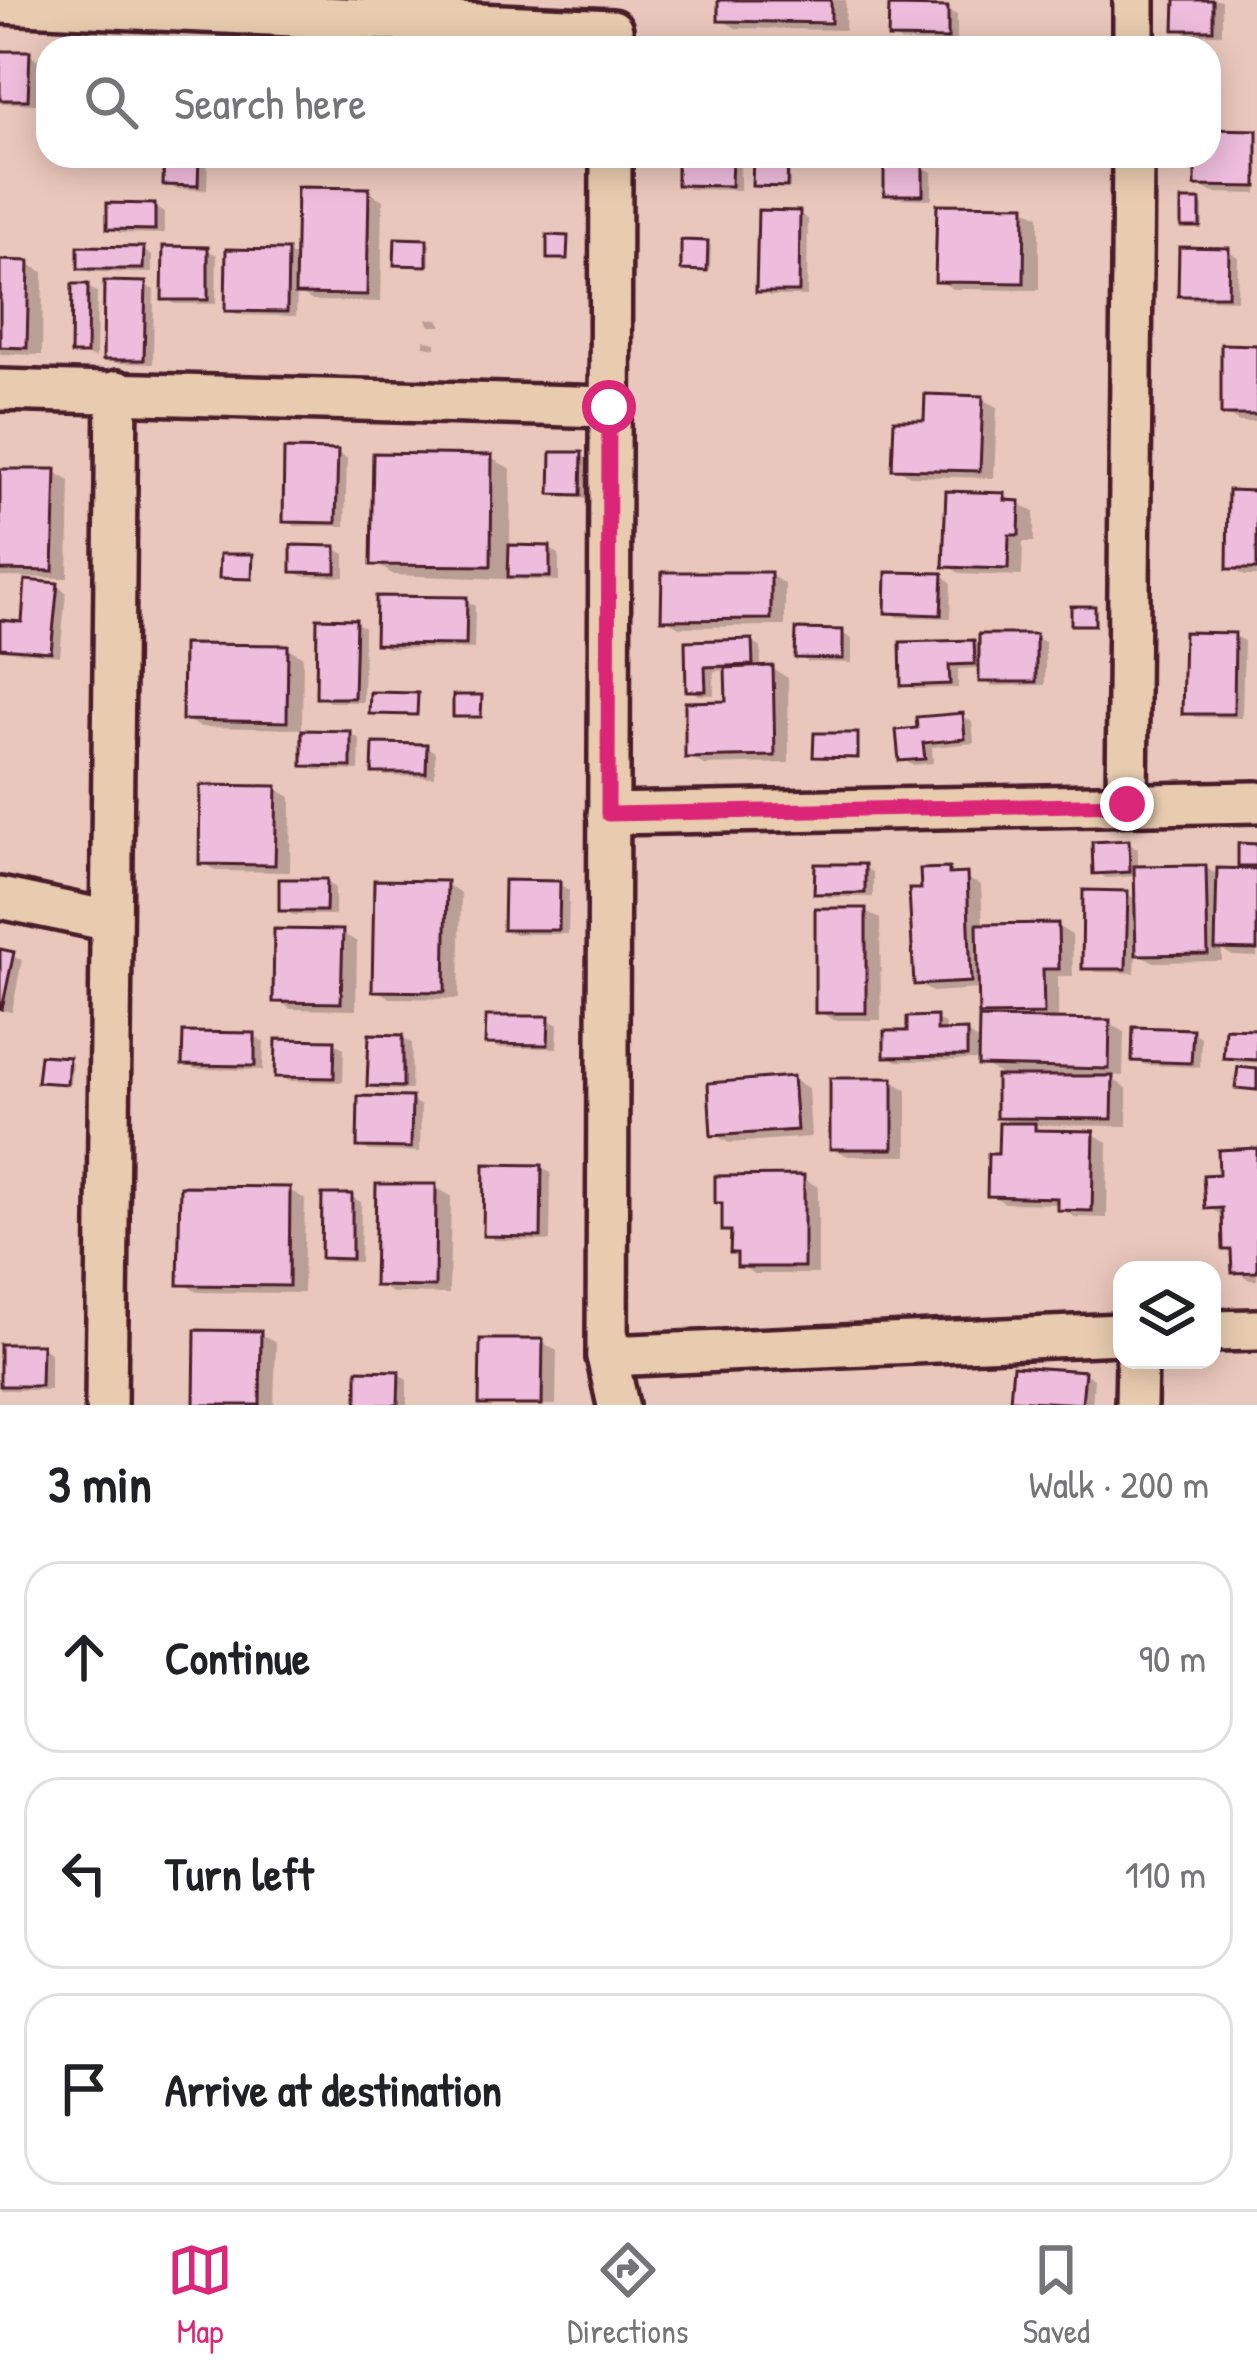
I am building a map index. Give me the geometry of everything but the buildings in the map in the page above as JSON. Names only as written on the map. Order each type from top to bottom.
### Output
[{"type":"street","points":[[1134,0],[1134,36]]},
{"type":"street","points":[[0,3],[612,26]]},
{"type":"street","points":[[611,168],[607,1356],[618,1405]]},
{"type":"street","points":[[1127,804],[1133,168]]},
{"type":"street","points":[[0,390],[609,407]]},
{"type":"street","points":[[106,1405],[117,391]]},
{"type":"street","points":[[608,814],[1257,802]]},
{"type":"street","points":[[0,898],[110,921]]},
{"type":"street","points":[[1221,1331],[1257,1330]]},
{"type":"street","points":[[607,1356],[1113,1334]]},
{"type":"street","points":[[1136,1405],[1137,1369]]},
{"type":"route","points":[[609,407],[608,814],[1127,804]]}]
